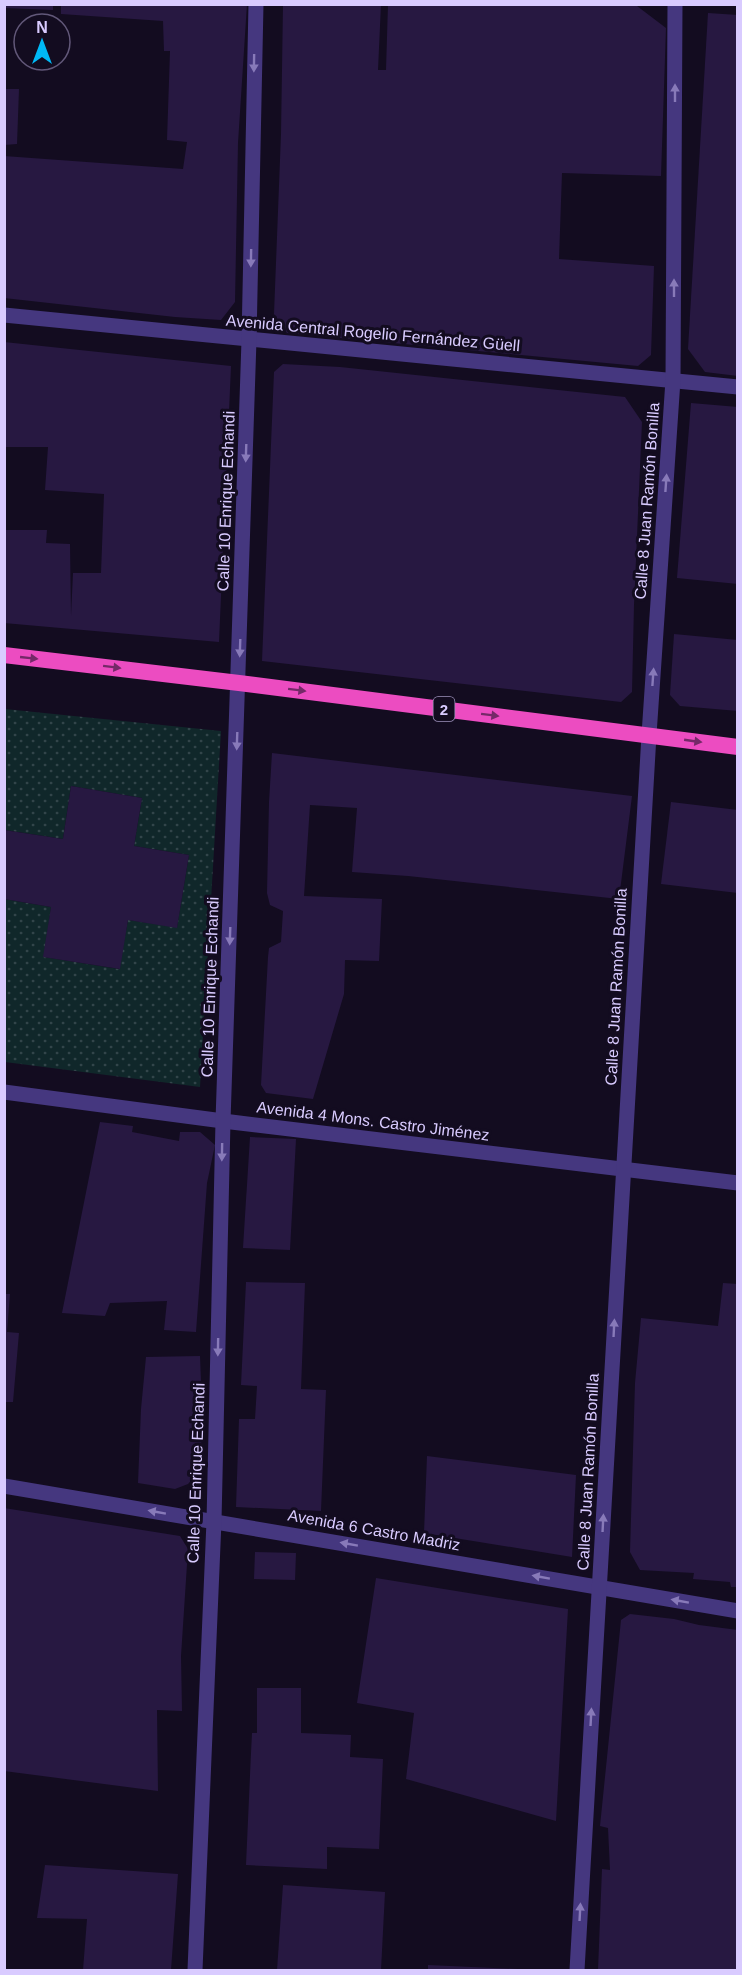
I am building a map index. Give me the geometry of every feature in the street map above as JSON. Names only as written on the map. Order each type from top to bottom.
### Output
[{"type":"highway","name":"2","points":[[4,655],[738,747]]},
{"type":"street","name":"Calle 10 Enrique Echandi","points":[[195,1971],[213,1521],[223,1121],[239,683],[256,4]]},
{"type":"street","name":"Calle 8 Juan Ramón Bonilla","points":[[577,1971],[649,735],[673,380],[675,4]]},
{"type":"street","name":"Avenida Central Rogelio Fernández Güell","points":[[4,315],[738,387]]},
{"type":"street","name":"Avenida 4 Mons. Castro Jiménez","points":[[4,1092],[223,1121],[738,1183]]},
{"type":"street","name":"Avenida 6 Castro Madriz","points":[[4,1486],[738,1611]]},
{"type":"green space","points":[[5,709],[221,731],[200,1087],[5,1062],[4,899],[51,907],[44,957],[119,969],[128,920],[177,927],[189,855],[134,846],[142,798],[71,786],[63,839],[5,830]]},
{"type":"building","points":[[4,4],[53,4],[53,10],[4,8]]},
{"type":"building","points":[[61,4],[247,4],[238,143],[235,302],[221,320],[4,298],[4,156],[183,169],[187,142],[167,140],[170,51],[164,51],[163,21],[61,12]]},
{"type":"building","points":[[283,4],[381,4],[378,70],[386,70],[388,4],[637,6],[666,28],[661,176],[562,173],[559,259],[654,266],[651,355],[638,366],[287,333],[274,314]]},
{"type":"building","points":[[708,13],[738,15],[738,376],[705,372],[688,349]]},
{"type":"building","points":[[4,89],[19,89],[17,144],[4,145]]},
{"type":"building","points":[[4,342],[231,366],[219,642],[4,623],[4,530],[47,530],[46,543],[70,544],[71,616],[73,573],[101,573],[104,494],[45,490],[48,447],[4,447]]},
{"type":"building","points":[[283,364],[340,367],[625,397],[642,422],[632,692],[621,702],[262,661],[274,372]]},
{"type":"building","points":[[691,403],[738,407],[738,584],[677,578]]},
{"type":"building","points":[[674,634],[738,640],[738,711],[680,706],[670,695]]},
{"type":"building","points":[[272,753],[632,796],[619,899],[352,872],[357,808],[310,805],[304,896],[382,899],[379,961],[345,960],[344,994],[313,1099],[266,1093],[261,1085],[268,957],[269,948],[281,942],[283,911],[270,905],[267,893]]},
{"type":"building","points":[[71,786],[142,798],[134,846],[189,855],[177,928],[128,920],[120,969],[43,957],[51,907],[4,899],[4,830],[63,839]]},
{"type":"building","points":[[671,802],[738,810],[738,893],[661,884]]},
{"type":"building","points":[[100,1122],[133,1126],[132,1132],[179,1141],[180,1132],[200,1132],[215,1145],[207,1183],[196,1332],[164,1330],[167,1301],[110,1303],[105,1316],[62,1313]]},
{"type":"building","points":[[250,1137],[296,1139],[290,1250],[243,1248]]},
{"type":"building","points":[[246,1282],[305,1283],[301,1389],[326,1390],[321,1511],[236,1507],[239,1419],[255,1419],[257,1386],[241,1385]]},
{"type":"building","points":[[723,1283],[738,1284],[738,1587],[731,1587],[730,1582],[693,1579],[694,1573],[640,1570],[630,1552],[635,1383],[641,1318],[718,1326]]},
{"type":"building","points":[[4,1294],[10,1294],[7,1332],[19,1333],[13,1402],[4,1402]]},
{"type":"building","points":[[200,1356],[202,1409],[200,1467],[188,1484],[175,1489],[138,1483],[146,1357]]},
{"type":"building","points":[[427,1456],[576,1475],[572,1557],[424,1533]]},
{"type":"building","points":[[4,1508],[180,1536],[188,1549],[181,1656],[182,1711],[157,1710],[158,1791],[4,1771]]},
{"type":"building","points":[[255,1552],[296,1553],[295,1580],[254,1579]]},
{"type":"building","points":[[376,1578],[568,1609],[556,1821],[406,1779],[414,1713],[357,1703]]},
{"type":"building","points":[[630,1614],[738,1630],[738,1970],[598,1970],[602,1869],[610,1870],[608,1828],[600,1826],[621,1620]]},
{"type":"building","points":[[257,1688],[301,1688],[301,1733],[351,1735],[350,1757],[383,1759],[379,1849],[327,1847],[327,1869],[246,1865],[252,1733],[257,1733]]},
{"type":"building","points":[[45,1865],[178,1874],[171,1970],[83,1970],[87,1919],[37,1918]]},
{"type":"building","points":[[283,1885],[385,1892],[381,1970],[277,1970]]},
{"type":"building","points":[[428,1965],[518,1969],[518,1970],[428,1970]]}]
